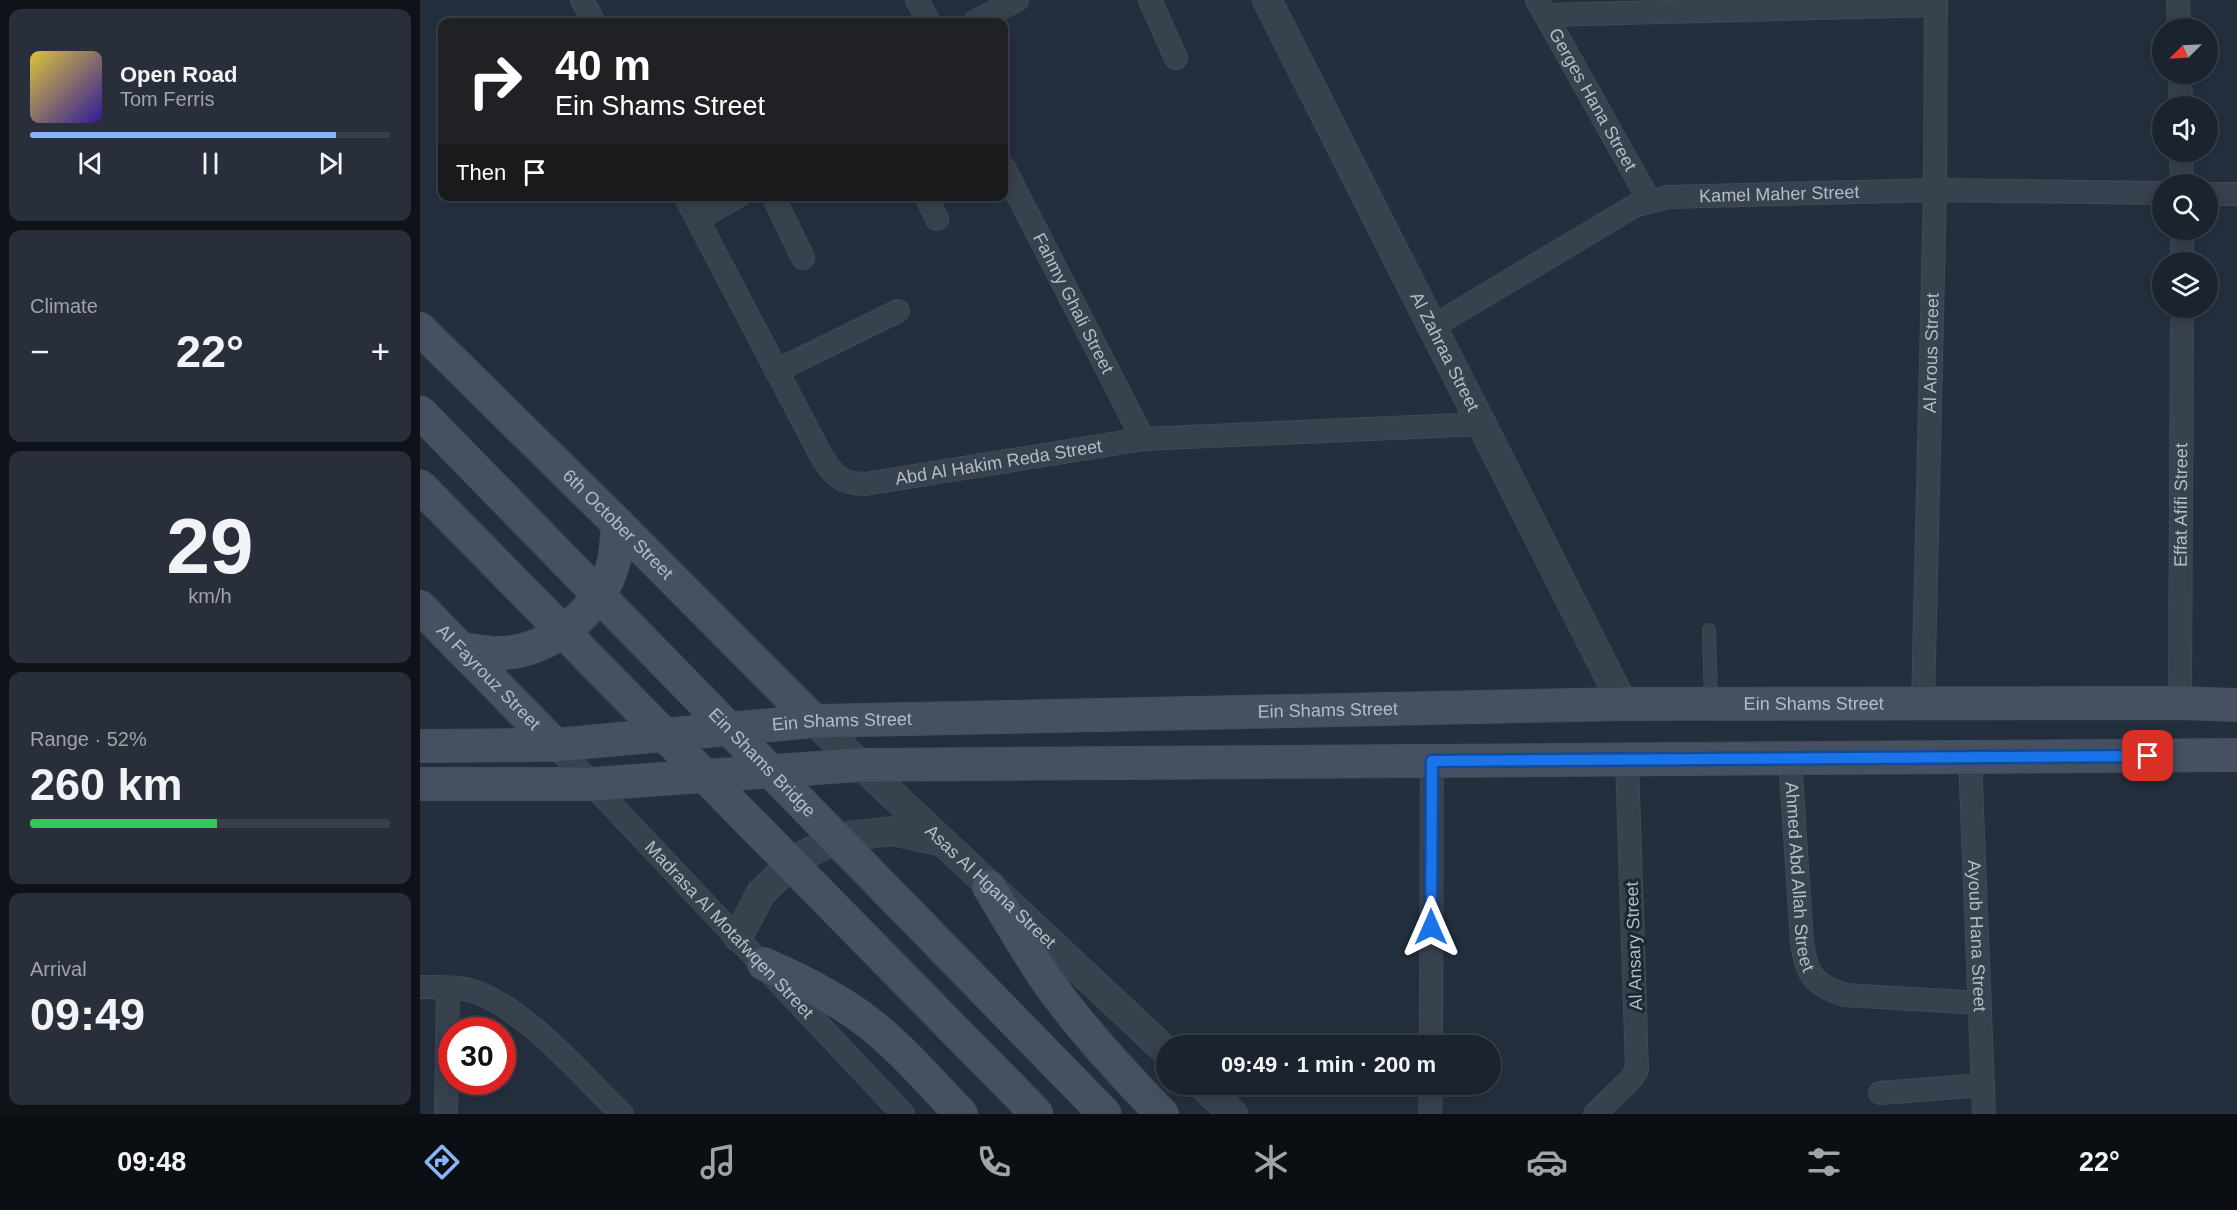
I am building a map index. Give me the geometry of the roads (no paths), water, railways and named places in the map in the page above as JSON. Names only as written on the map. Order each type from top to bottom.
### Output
[{"type":"main road","name":"6th October Street","points":[[420,329],[814,720]]},
{"type":"main road","name":"Ein Shams Bridge","points":[[420,412],[1105,1114]]},
{"type":"main road","points":[[420,486],[1037,1114]]},
{"type":"main road","points":[[461,649],[500,653],[538,645],[572,626],[602,589],[614,562],[618,524]]},
{"type":"main road","name":"Al Fayrouz Street","points":[[420,607],[555,745]]},
{"type":"main road","name":"Ein Shams Street","points":[[420,746],[555,745],[814,720],[1623,704],[2180,703],[2237,705]]},
{"type":"main road","points":[[420,784],[592,783],[859,765],[2237,755]]},
{"type":"main road","points":[[989,887],[1018,937],[1071,1012],[1123,1074],[1162,1114]]},
{"type":"main road","points":[[764,964],[815,987],[862,1018],[903,1055],[961,1114]]},
{"type":"street","points":[[582,0],[592,18]]},
{"type":"street","points":[[917,0],[927,18]]},
{"type":"street","points":[[983,18],[1017,0]]},
{"type":"street","points":[[1150,0],[1176,58]]},
{"type":"street","name":"Al Zahraa Street","points":[[1267,0],[1623,704]]},
{"type":"street","points":[[2178,0],[2179,18]]},
{"type":"street","points":[[1541,8],[1936,3]]},
{"type":"street","name":"Al Arous Street","points":[[1923,705],[1935,190],[1936,3]]},
{"type":"street","name":"Gerges Hana Street","points":[[1541,8],[1648,200]]},
{"type":"street","name":"Fahmy Ghali Street","points":[[1008,176],[1143,439]]},
{"type":"street","name":"Kamel Maher Street","points":[[1432,327],[1636,205],[1668,196],[1935,190],[2152,193]]},
{"type":"street","points":[[2218,194],[2237,194]]},
{"type":"street","name":"Abd Al Hakim Reda Street","points":[[688,201],[822,457],[833,474],[848,483],[865,484],[1143,439],[1482,424]]},
{"type":"street","points":[[697,219],[730,201]]},
{"type":"street","points":[[775,201],[803,258]]},
{"type":"street","points":[[928,201],[937,219]]},
{"type":"street","points":[[776,371],[898,311]]},
{"type":"street","name":"Effat Afifi Street","points":[[2180,703],[2182,318]]},
{"type":"street","name":"Asas Al Hgana Street","points":[[814,720],[859,765],[1156,1042]]},
{"type":"street","name":"Madrasa Al Motafwqen Street","points":[[555,745],[903,1114]]},
{"type":"street","name":"Ayoub Hana Street","points":[[1970,758],[1984,1114]]},
{"type":"street","name":"Ahmed Abd Allah Street","points":[[1790,759],[1805,962],[1813,976],[1824,988],[1845,995],[1980,1004]]},
{"type":"street","name":"Al Ansary Street","points":[[1595,1114],[1631,1079],[1637,1070],[1627,760]]},
{"type":"street","points":[[1431,1035],[1432,761]]},
{"type":"street","points":[[738,937],[761,893],[797,858],[842,837],[892,831],[940,841]]},
{"type":"street","points":[[420,987],[474,992],[503,1006],[536,1031],[622,1114]]},
{"type":"street","points":[[446,1114],[448,988]]},
{"type":"street","points":[[1880,1093],[1983,1085]]},
{"type":"street","points":[[1213,1095],[1233,1114]]},
{"type":"street","points":[[1430,1114],[1431,1095]]},
{"type":"lane","points":[[1709,630],[1711,704]]}]
